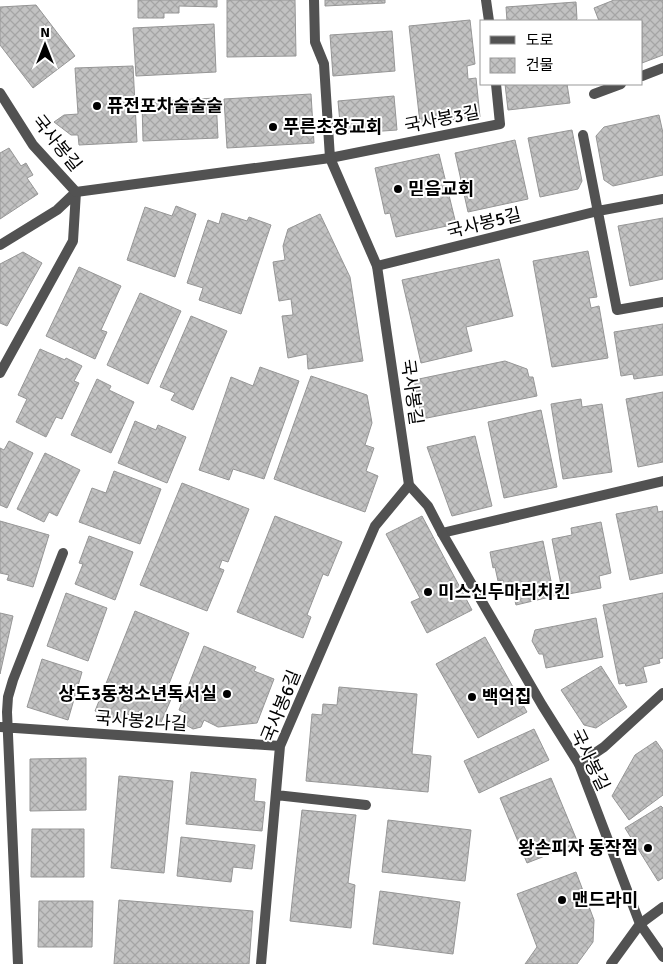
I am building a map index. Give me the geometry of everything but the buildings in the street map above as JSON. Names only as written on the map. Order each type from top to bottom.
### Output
[{"type":"street","points":[[314,0],[315,42],[324,64],[330,158]]},
{"type":"street","points":[[486,0],[489,20]]},
{"type":"street","points":[[643,76],[663,68]]},
{"type":"street","name":"국사봉3길","points":[[330,158],[500,124],[496,85]]},
{"type":"street","points":[[594,94],[618,85]]},
{"type":"street","name":"국사봉길","points":[[0,92],[33,145],[76,192],[330,158],[377,266],[409,485],[428,506],[542,705],[579,764],[640,924],[663,957]]},
{"type":"street","points":[[583,135],[617,310],[663,302]]},
{"type":"street","points":[[0,245],[57,210],[76,192]]},
{"type":"street","points":[[0,373],[73,240],[76,192]]},
{"type":"street","name":"국사봉5길","points":[[377,266],[598,211],[663,199]]},
{"type":"street","points":[[442,533],[663,481]]},
{"type":"street","name":"국사봉6길","points":[[261,964],[280,746],[375,526],[409,485]]},
{"type":"street","points":[[18,964],[4,728],[8,697],[13,680],[63,553]]},
{"type":"street","points":[[579,764],[604,747],[663,693]]},
{"type":"street","name":"국사봉2나길","points":[[4,728],[280,746]]},
{"type":"street","points":[[276,795],[366,805]]},
{"type":"street","points":[[611,964],[640,924],[663,907]]},
{"type":"place","name":"퓨전포차술술술","points":[[97,106]]},
{"type":"place","name":"푸른초장교회","points":[[273,127]]},
{"type":"place","name":"믿음교회","points":[[398,189]]},
{"type":"place","name":"미스신두마리치킨","points":[[428,592]]},
{"type":"place","name":"상도3동청소년독서실","points":[[227,694]]},
{"type":"place","name":"백억집","points":[[472,697]]},
{"type":"place","name":"왕손피자 동작점","points":[[648,848]]},
{"type":"place","name":"맨드라미","points":[[562,900]]}]
